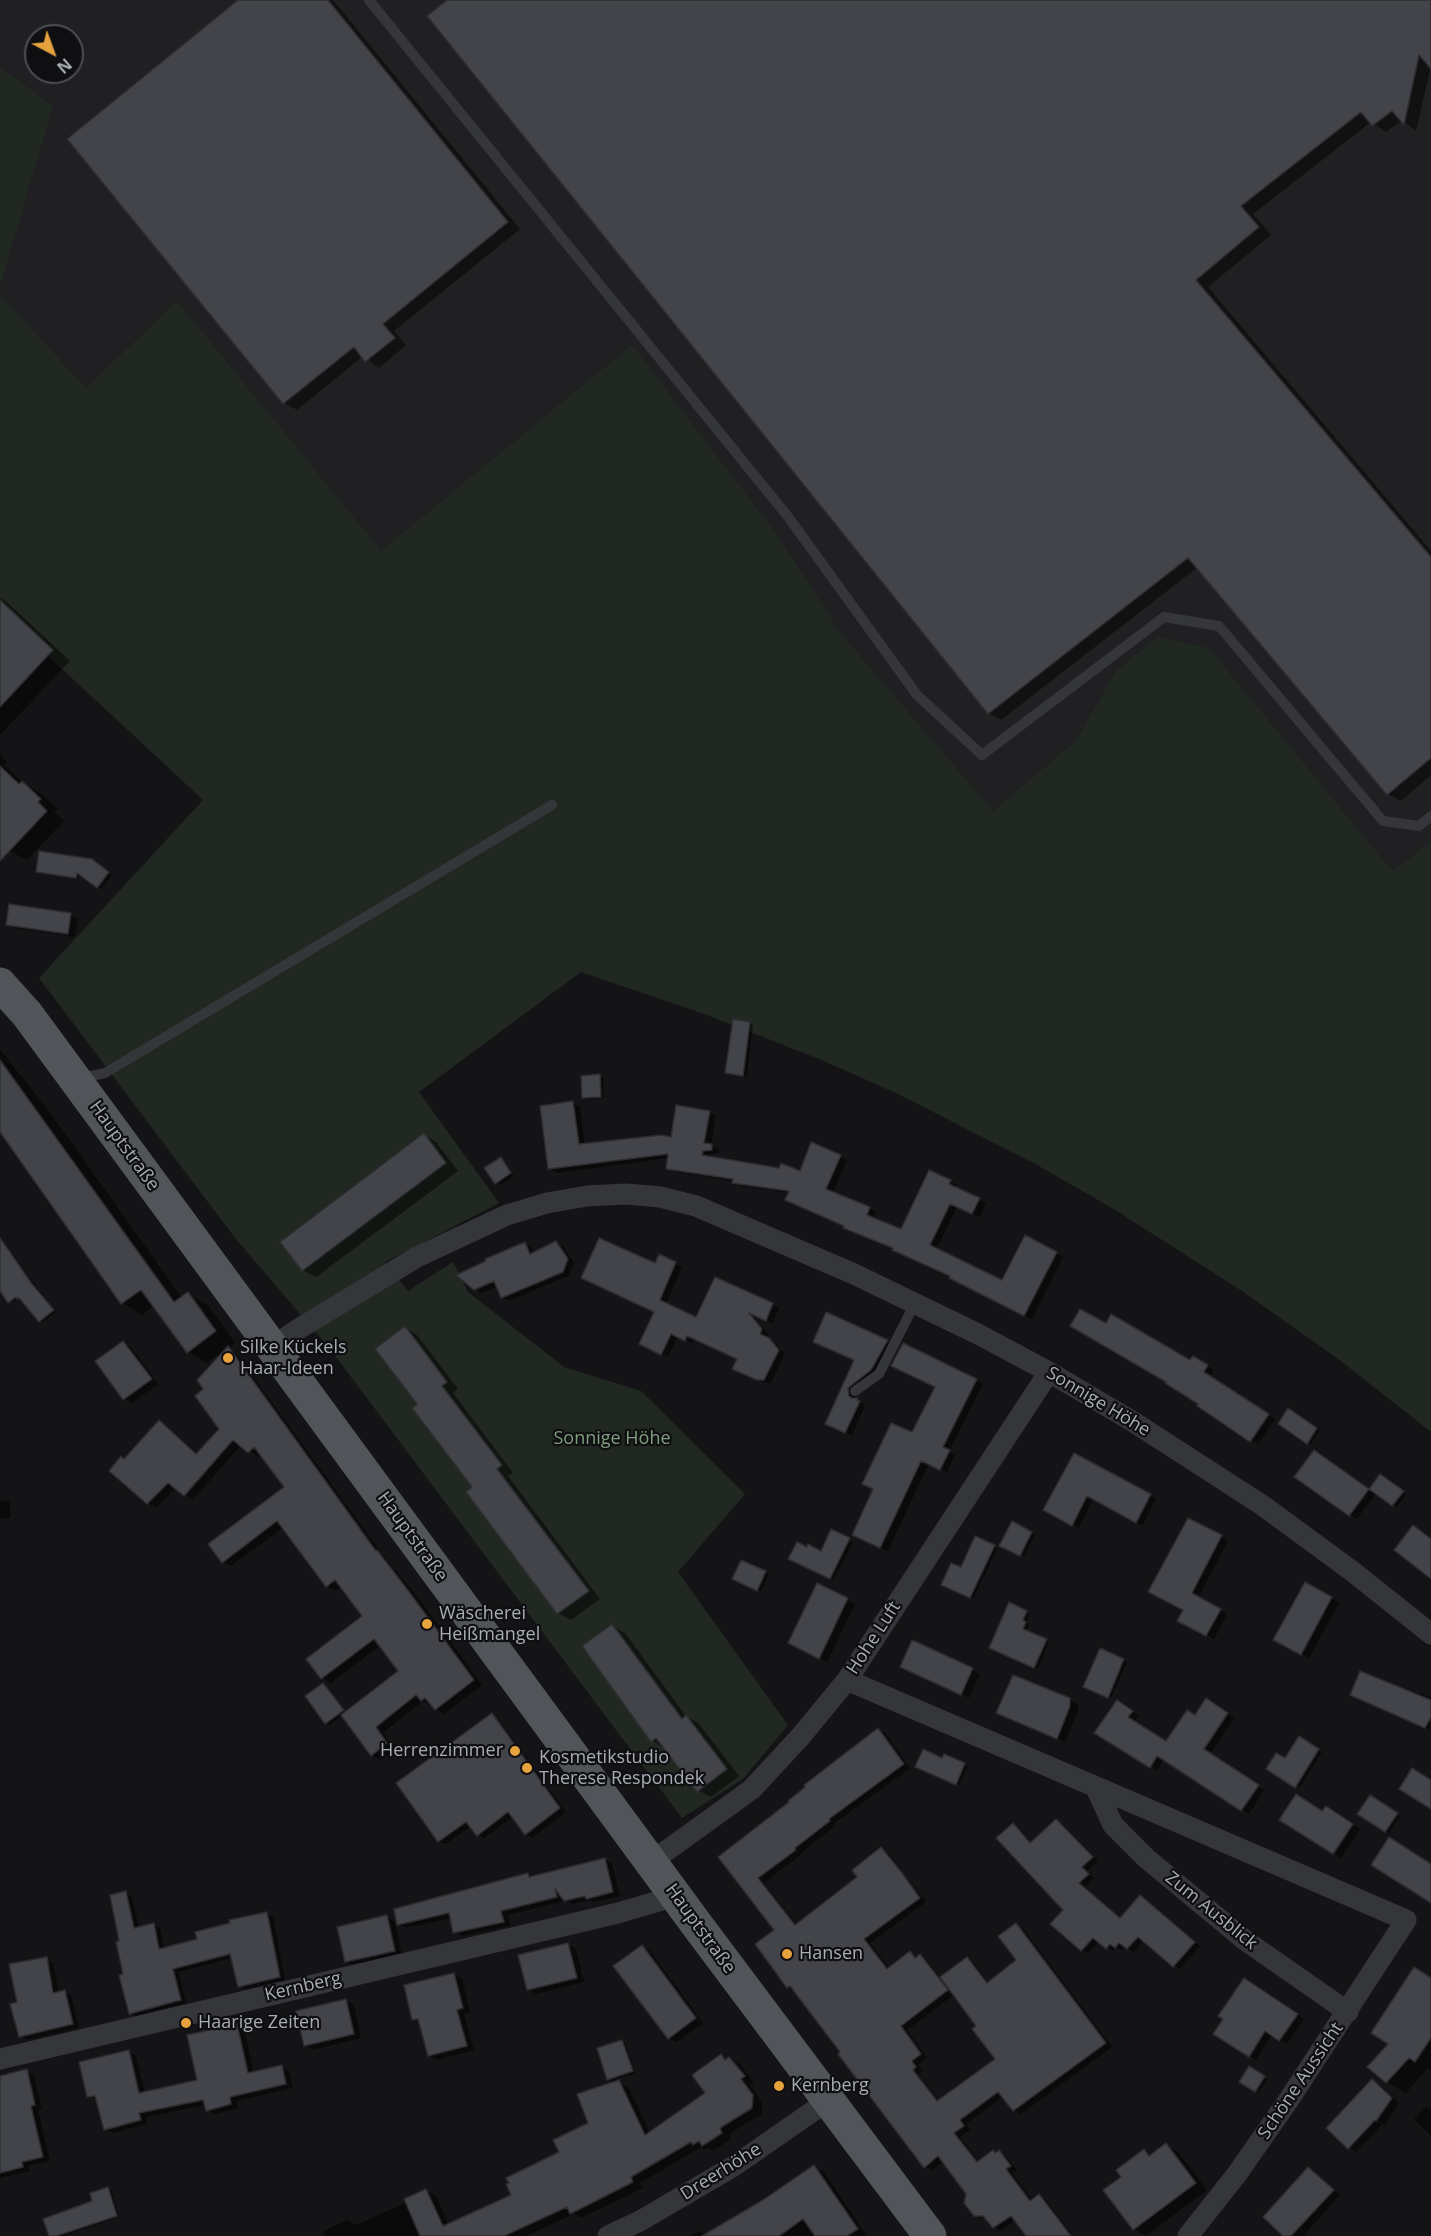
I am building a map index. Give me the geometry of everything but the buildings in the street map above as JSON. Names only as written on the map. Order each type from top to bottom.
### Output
[{"type":"main road","name":"Hauptstraße","points":[[0,984],[27,1014],[676,1896],[930,2236]]},
{"type":"street","name":"Sonnige Höhe","points":[[272,1347],[440,1245],[507,1215],[547,1203],[597,1196],[626,1194],[660,1197],[696,1206],[854,1274],[978,1334],[1049,1372],[1132,1421],[1262,1505],[1352,1571],[1431,1634]]},
{"type":"street","name":"Hohe Luft","points":[[651,1862],[752,1789],[801,1736],[847,1680],[1049,1372]]},
{"type":"street","points":[[847,1680],[1096,1788]]},
{"type":"street","name":"Schöne Aussicht","points":[[1096,1788],[1406,1920],[1348,2012],[1237,2174],[1188,2236]]},
{"type":"street","name":"Zum Ausblick","points":[[1096,1788],[1113,1824],[1146,1858],[1246,1941],[1348,2012]]},
{"type":"street","name":"Kernberg","points":[[0,2059],[618,1913],[676,1896]]},
{"type":"street","name":"Dreerhöhe","points":[[608,2236],[640,2221],[724,2172],[829,2100]]},
{"type":"lane","points":[[369,0],[789,518],[917,695],[982,755],[1164,617],[1219,626],[1383,821],[1419,826],[1431,816]]},
{"type":"lane","points":[[75,1079],[105,1073],[552,805]]},
{"type":"lane","points":[[855,1391],[879,1374],[915,1303]]},
{"type":"shaded area","points":[[0,0],[1431,0],[1431,1252],[95,700],[0,611]]},
{"type":"green space","points":[[0,69],[53,106],[0,286]]},
{"type":"green space","points":[[0,295],[86,388],[177,301],[381,551],[632,345],[778,536],[841,634],[993,811],[1076,741],[1116,671],[1158,637],[1209,648],[1392,871],[1431,842],[1431,1432],[1337,1358],[1239,1289],[1112,1208],[1037,1165],[898,1094],[819,1059],[707,1015],[581,972],[419,1092],[499,1203],[385,1262],[408,1291],[453,1262],[468,1292],[564,1367],[641,1391],[745,1494],[678,1572],[788,1725],[743,1779],[682,1818],[330,1349],[235,1238],[39,978],[203,800],[0,611]]},
{"type":"place","name":"Silke Kückels Haar-Ideen","points":[[228,1358]]},
{"type":"place","name":"Wäscherei Heißmangel","points":[[427,1624]]},
{"type":"place","name":"Herrenzimmer","points":[[515,1751]]},
{"type":"place","name":"Kosmetikstudio Therese Respondek","points":[[527,1768]]},
{"type":"place","name":"Hansen","points":[[787,1954]]},
{"type":"place","name":"Haarige Zeiten","points":[[186,2023]]},
{"type":"place","name":"Kernberg","points":[[779,2086]]}]
